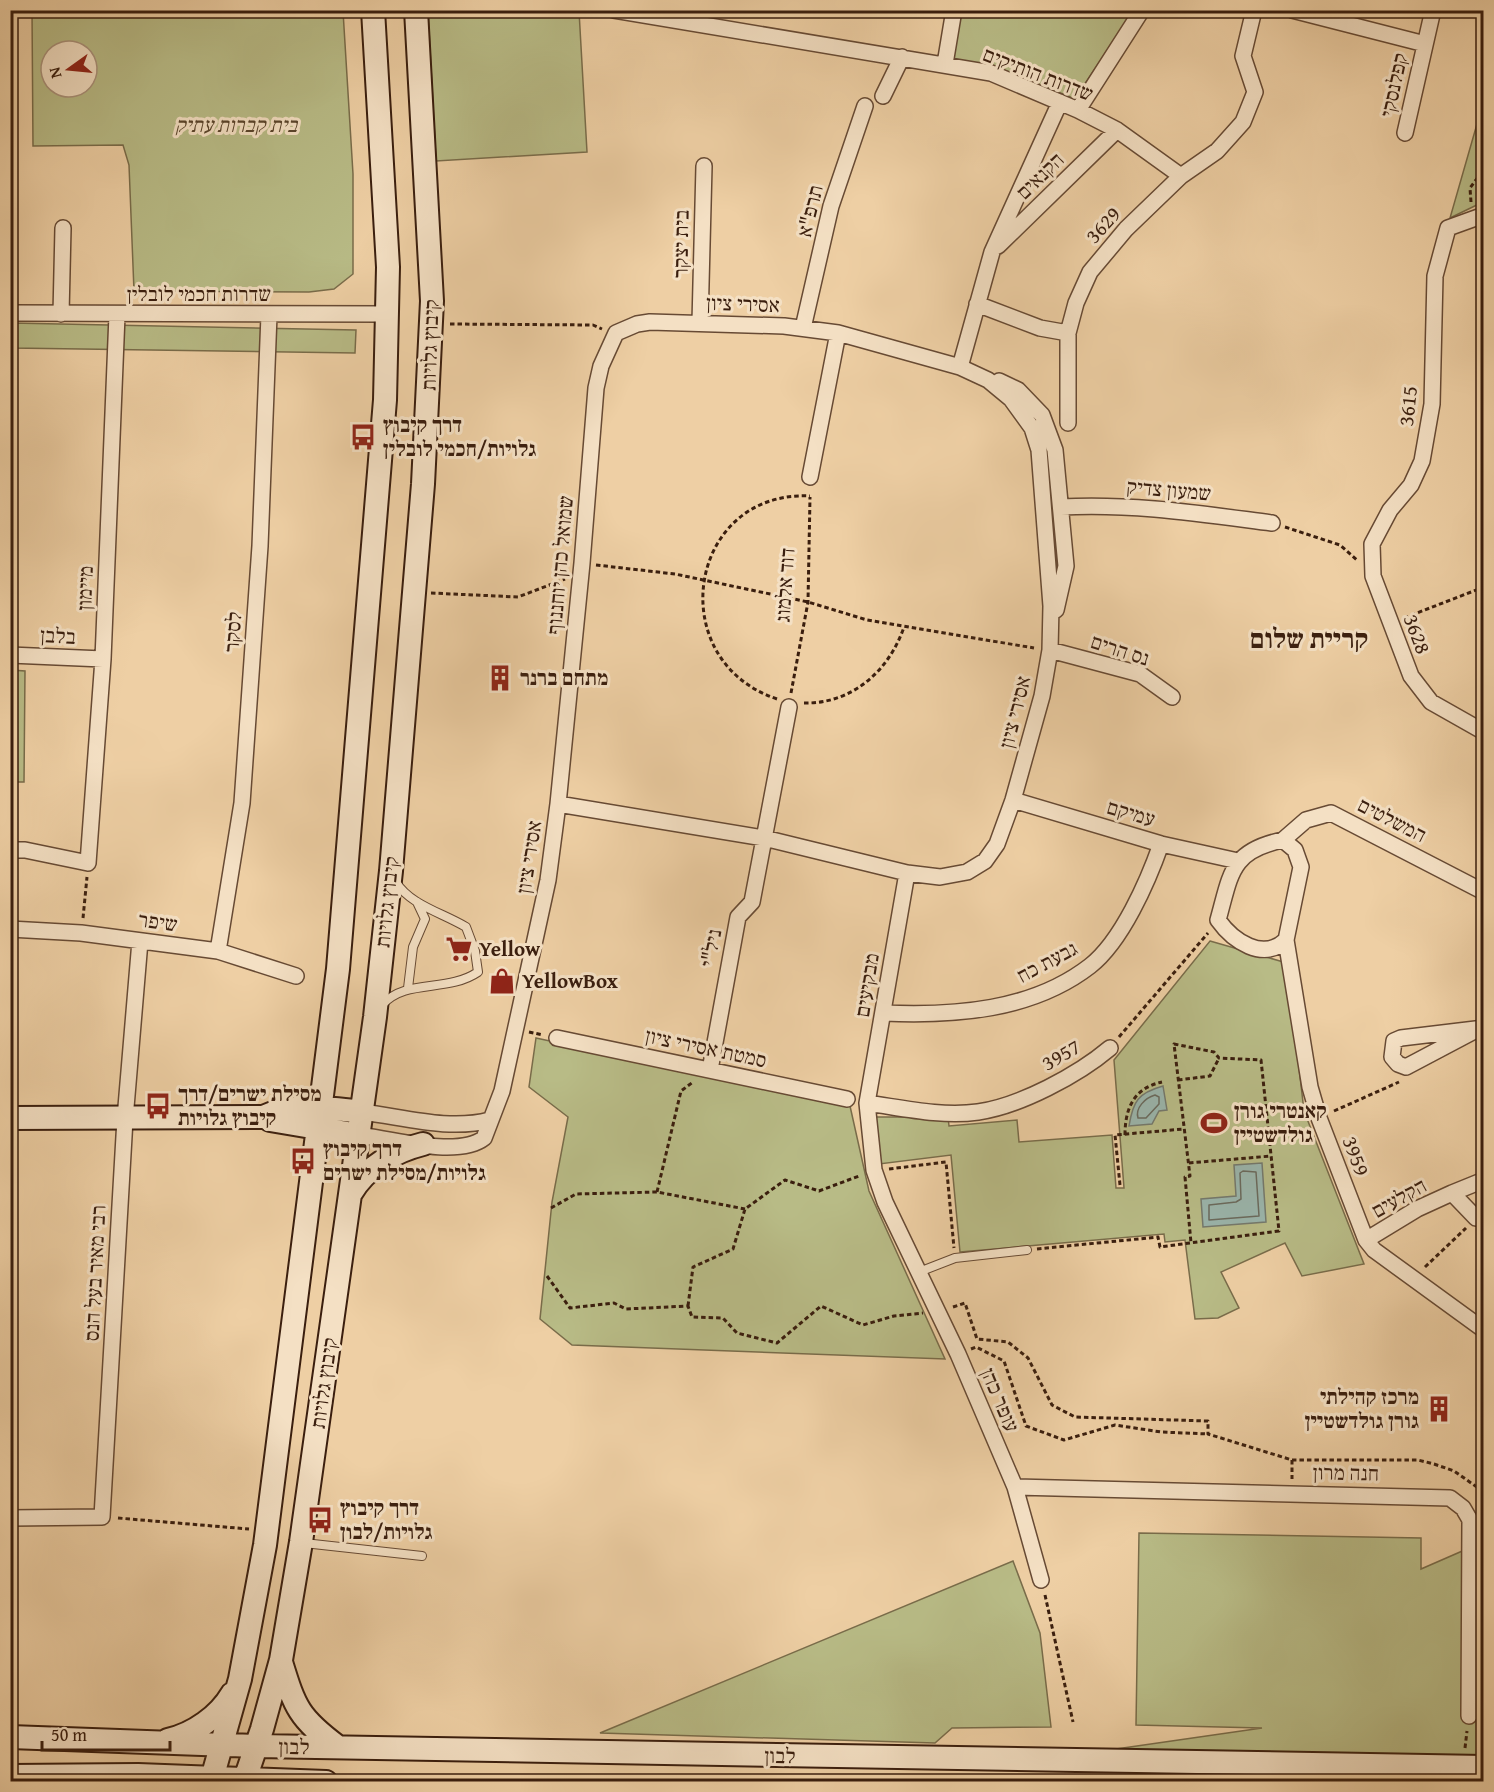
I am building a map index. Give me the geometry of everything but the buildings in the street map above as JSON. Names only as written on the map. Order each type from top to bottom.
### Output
[{"type":"main road","name":"קיבוץ גלויות","points":[[212,1779],[240,1679],[265,1545],[338,969],[361,715],[385,400],[388,267],[373,10]]},
{"type":"main road","name":"קיבוץ גלויות","points":[[244,1780],[257,1746],[281,1660],[301,1542],[375,1017],[391,871],[423,484],[432,301],[416,10]]},
{"type":"main road","points":[[10,1118],[263,1117],[274,1121],[362,1112]]},
{"type":"main road","points":[[320,1118],[359,1135]]},
{"type":"main road","points":[[350,1194],[360,1178],[372,1168],[404,1150],[423,1144]]},
{"type":"main road","points":[[281,1660],[291,1696],[300,1714],[309,1726],[338,1748]]},
{"type":"main road","points":[[158,1742],[186,1734],[215,1714],[229,1698],[240,1679]]},
{"type":"main road","name":"לבון","points":[[10,1737],[338,1748],[1473,1767]]},
{"type":"main road","name":"לבון","points":[[10,1776],[138,1775],[326,1782]]},
{"type":"street","name":"שדרות הותיקים","points":[[614,10],[991,73],[1078,110],[1116,130],[1181,176]]},
{"type":"street","points":[[945,64],[954,10]]},
{"type":"street","points":[[1078,110],[1142,10]]},
{"type":"street","name":"3629","points":[[1068,423],[1068,333],[1076,303],[1090,272],[1126,229],[1181,176],[1217,151],[1243,122],[1255,93],[1243,56],[1254,10]]},
{"type":"street","points":[[1292,10],[1425,44]]},
{"type":"street","name":"קפלנסקי","points":[[1405,133],[1433,10]]},
{"type":"street","points":[[883,96],[902,57]]},
{"type":"street","name":"הקנאים","points":[[960,367],[992,252],[1060,102]]},
{"type":"street","name":"תרפ\"א","points":[[803,328],[831,206],[865,106]]},
{"type":"street","name":"הקנאים","points":[[992,252],[1116,130]]},
{"type":"street","name":"בית יצקר","points":[[700,324],[704,166]]},
{"type":"street","name":"3615","points":[[1373,576],[1372,544],[1390,510],[1411,485],[1422,461],[1432,404],[1435,276],[1448,228],[1478,217]]},
{"type":"street","points":[[61,314],[63,228]]},
{"type":"street","points":[[977,304],[1040,328],[1068,333]]},
{"type":"street","name":"שדרות חכמי לובלין","points":[[10,314],[388,314]]},
{"type":"street","name":"מיימון","points":[[88,864],[103,659],[117,315]]},
{"type":"street","name":"לסקר","points":[[218,951],[242,802],[260,546],[269,315]]},
{"type":"street","name":"אסירי ציון","points":[[359,1135],[454,1147],[478,1143],[484,1138],[502,1091],[540,924],[558,804],[764,838],[907,873],[940,877],[967,872],[985,861],[997,844],[1013,800],[1042,696],[1050,643],[1051,606],[1040,450],[1032,428],[1021,411],[1001,389],[960,367],[838,333],[803,328],[637,324],[616,333]]},
{"type":"street","name":"שמואל כהן יוחננוף","points":[[558,804],[582,569],[596,388],[601,366],[616,333]]},
{"type":"street","points":[[810,477],[838,333]]},
{"type":"street","points":[[988,380],[1002,381],[1018,390],[1042,415],[1055,450],[1066,566],[1050,643]]},
{"type":"street","name":"שמעון צדיק","points":[[1061,507],[1099,506],[1174,510],[1272,523]]},
{"type":"street","name":"3628","points":[[1373,576],[1411,676],[1431,702],[1484,732]]},
{"type":"street","name":"נס הרים","points":[[1050,643],[1140,674],[1172,697]]},
{"type":"street","name":"בלבן","points":[[10,655],[103,659]]},
{"type":"street","points":[[764,838],[789,704]]},
{"type":"street","name":"עמיקם","points":[[1013,800],[1161,843],[1238,861]]},
{"type":"street","name":"המשלטים","points":[[1283,840],[1306,820],[1331,813],[1484,891]]},
{"type":"street","name":"ניל\"י","points":[[710,1070],[738,917],[752,902],[764,838]]},
{"type":"street","points":[[1283,840],[1295,850],[1301,867],[1286,940],[1269,950],[1253,948],[1228,934],[1218,920],[1229,879],[1238,861],[1261,845],[1283,840]]},
{"type":"street","name":"גבעת כח","points":[[884,1013],[962,1013],[1005,1004],[1037,996],[1091,965],[1126,918],[1151,871],[1161,843]]},
{"type":"street","points":[[10,850],[25,850],[88,864]]},
{"type":"street","name":"מבקיעים","points":[[867,1103],[907,873]]},
{"type":"street","name":"שיפר","points":[[10,929],[81,933],[218,951],[296,976]]},
{"type":"street","name":"3959","points":[[1286,940],[1310,1086],[1319,1118],[1366,1240],[1374,1250],[1484,1330]]},
{"type":"street","name":"רבי מאיר בעל הנס","points":[[102,1517],[125,1119],[140,941]]},
{"type":"street","points":[[1480,1029],[1406,1067],[1398,1064],[1392,1058],[1394,1041],[1401,1038],[1480,1029]]},
{"type":"street","name":"סמטת אסירי ציון","points":[[557,1038],[847,1099]]},
{"type":"street","name":"3957","points":[[867,1103],[936,1113],[978,1112],[1012,1102],[1054,1084],[1092,1063],[1110,1048]]},
{"type":"street","name":"עופר כהן","points":[[867,1103],[874,1170],[885,1202],[958,1354],[1015,1487],[1041,1580]]},
{"type":"street","points":[[362,1112],[455,1125],[473,1125],[490,1120]]},
{"type":"street","name":"הקלעים","points":[[1366,1240],[1417,1209],[1484,1180]]},
{"type":"street","name":"הקלעים","points":[[1452,1193],[1480,1215]]},
{"type":"street","name":"חנה מרון","points":[[1015,1487],[1450,1498],[1477,1517],[1469,1716]]},
{"type":"street","points":[[10,1518],[102,1517]]},
{"type":"lane","points":[[375,1017],[386,1000],[408,988],[452,984],[465,981],[478,972],[475,951],[466,927],[417,902],[402,891],[391,871]]},
{"type":"lane","points":[[408,988],[412,947],[425,919],[417,902]]},
{"type":"lane","points":[[919,1272],[955,1258],[1027,1250]]},
{"type":"lane","points":[[301,1542],[422,1556]]},
{"type":"path","points":[[1478,217],[1470,188],[1484,169]]},
{"type":"path","points":[[443,324],[592,325],[616,333]]},
{"type":"path","name":"דוד אלמוג","points":[[789,704],[808,602],[810,477]]},
{"type":"path","points":[[810,496],[770,502],[741,518],[719,542],[711,557],[704,580],[704,622],[712,645],[725,666],[750,687],[789,704],[827,701],[856,690],[870,681],[891,657],[904,627]]},
{"type":"path","points":[[1272,523],[1340,545],[1373,576]]},
{"type":"path","points":[[415,592],[518,597],[582,569],[675,574],[808,602],[904,627],[1050,643]]},
{"type":"path","points":[[1390,622],[1484,587]]},
{"type":"path","points":[[81,933],[88,864]]},
{"type":"path","name":"3957","points":[[1110,1048],[1218,920]]},
{"type":"path","points":[[516,1029],[557,1038]]},
{"type":"path","points":[[1027,1250],[1158,1237],[1160,1247],[1191,1243],[1279,1231],[1261,1060],[1219,1058],[1214,1052],[1174,1044],[1189,1163],[1190,1176],[1185,1177],[1191,1243]]},
{"type":"path","points":[[1178,1080],[1210,1076],[1219,1058]]},
{"type":"path","points":[[1319,1118],[1401,1081],[1406,1067]]},
{"type":"path","points":[[657,1191],[681,1091],[710,1070]]},
{"type":"path","points":[[1125,1135],[1126,1116],[1133,1098],[1144,1087],[1162,1082]]},
{"type":"path","points":[[1120,1185],[1115,1135],[1184,1129]]},
{"type":"path","points":[[1189,1163],[1271,1156]]},
{"type":"path","points":[[955,1258],[946,1162],[874,1170],[819,1191],[785,1180],[745,1209],[733,1250],[693,1267],[688,1306],[692,1317],[723,1318],[737,1333],[777,1343],[821,1306],[863,1325],[894,1316],[938,1312],[965,1303],[977,1339],[1008,1342],[1028,1358],[1052,1405],[1075,1417],[1208,1421],[1208,1434]]},
{"type":"path","points":[[551,1208],[576,1194],[657,1191],[745,1209]]},
{"type":"path","points":[[1414,1278],[1480,1215]]},
{"type":"path","points":[[547,1276],[570,1308],[614,1303],[626,1309],[688,1306]]},
{"type":"path","points":[[958,1354],[976,1347],[1004,1361],[1026,1426],[1064,1440],[1115,1425],[1161,1432],[1208,1434],[1292,1460],[1418,1460],[1454,1471],[1484,1492]]},
{"type":"path","points":[[102,1517],[256,1530]]},
{"type":"path","points":[[1041,1580],[1073,1722]]},
{"type":"path","points":[[1469,1716],[1473,1767]]},
{"type":"green space","name":"בית קברות עתיק","points":[[32,11],[343,11],[353,174],[353,274],[334,289],[309,292],[134,291],[129,165],[123,145],[33,146]]},
{"type":"green space","points":[[428,11],[579,11],[587,152],[436,161]]},
{"type":"green space","points":[[958,11],[1133,11],[1075,99],[995,66],[952,59]]},
{"type":"green space","points":[[1483,103],[1483,202],[1450,218]]},
{"type":"green space","points":[[11,323],[356,330],[355,353],[11,348]]},
{"type":"green space","points":[[11,670],[25,671],[24,782],[11,782]]},
{"type":"green space","name":"קאנטרי גורן גולדשטיין","points":[[1210,941],[1287,963],[1304,1111],[1364,1264],[1302,1276],[1285,1243],[1221,1272],[1239,1308],[1218,1318],[1195,1319],[1185,1240],[1165,1242],[1164,1234],[960,1252],[951,1155],[879,1164],[875,1117],[948,1117],[949,1126],[1017,1120],[1019,1142],[1112,1135],[1116,1188],[1124,1188],[1114,1060]]},
{"type":"green space","points":[[536,1038],[850,1106],[869,1191],[945,1359],[572,1345],[540,1319],[552,1202],[568,1117],[529,1087]]},
{"type":"green space","points":[[1139,1533],[1421,1538],[1421,1569],[1483,1542],[1483,1760],[1109,1750],[1262,1728],[1136,1725]]},
{"type":"green space","points":[[1013,1561],[1040,1633],[1051,1727],[952,1728],[935,1743],[600,1733]]},
{"type":"water","points":[[1163,1086],[1167,1110],[1159,1111],[1152,1124],[1129,1126],[1132,1110],[1138,1099]]},
{"type":"water","points":[[1262,1163],[1266,1222],[1203,1227],[1201,1199],[1236,1196],[1234,1165]]},
{"type":"place","name":"דרך קיבוץ גלויות/חכמי לובלין","points":[[363,437]]},
{"type":"place","name":"מתחם ברנר","points":[[500,678]]},
{"type":"place","name":"Yellow","points":[[459,949]]},
{"type":"place","name":"YellowBox","points":[[502,981]]},
{"type":"place","name":"מסילת ישרים/דרך קיבוץ גלויות","points":[[158,1106]]},
{"type":"place","name":"קאנטרי גורן גולדשטיין","points":[[1214,1123]]},
{"type":"place","name":"דרך קיבוץ גלויות/מסילת ישרים","points":[[303,1161]]},
{"type":"place","name":"מרכז קהילתי גורן גולדשטיין","points":[[1439,1409]]},
{"type":"place","name":"דרך קיבוץ גלויות/לבון","points":[[320,1520]]},
{"type":"district","name":"קריית שלום","points":[[1309,639]]}]
